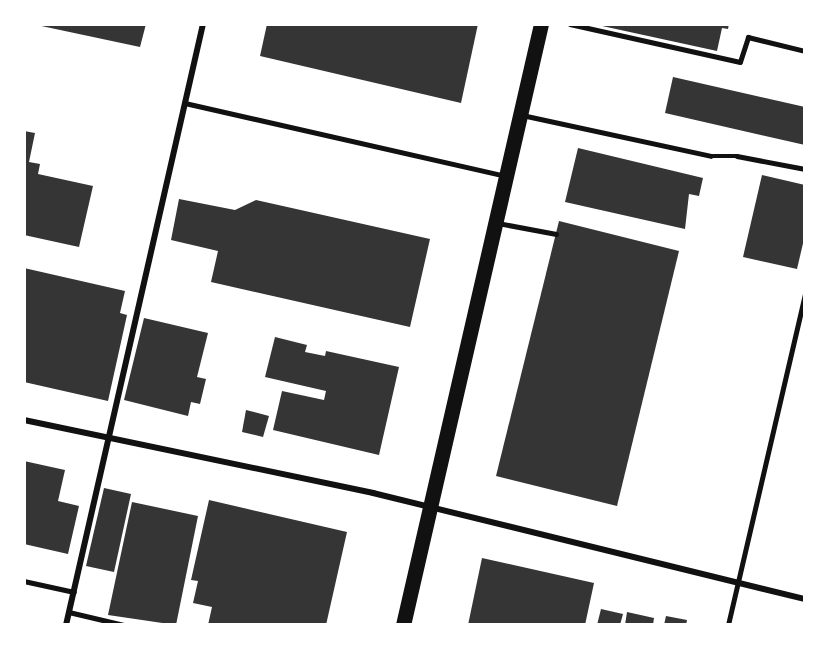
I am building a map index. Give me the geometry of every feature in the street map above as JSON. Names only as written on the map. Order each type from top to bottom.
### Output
[{"type":"main road","points":[[403,625],[541,24]]},
{"type":"street","points":[[66,625],[203,24]]},
{"type":"street","points":[[24,420],[430,508],[805,598]]},
{"type":"lane","points":[[570,24],[740,62],[748,37],[805,51]]},
{"type":"lane","points":[[185,103],[506,175]]},
{"type":"lane","points":[[520,114],[711,156],[736,156],[805,169]]},
{"type":"lane","points":[[495,222],[556,234]]},
{"type":"lane","points":[[728,625],[805,295]]},
{"type":"lane","points":[[792,320],[799,322]]},
{"type":"lane","points":[[24,581],[74,592]]},
{"type":"lane","points":[[69,612],[124,625]]},
{"type":"building","points":[[32,24],[146,24],[140,47]]},
{"type":"building","points":[[267,24],[478,24],[461,103],[260,56]]},
{"type":"building","points":[[593,24],[729,24],[728,29],[722,28],[717,51]]},
{"type":"building","points":[[673,77],[805,107],[805,145],[665,113]]},
{"type":"building","points":[[24,131],[35,133],[29,162],[40,164],[38,174],[93,186],[79,247],[24,235]]},
{"type":"building","points":[[578,148],[703,178],[699,196],[689,194],[685,229],[565,202]]},
{"type":"building","points":[[762,175],[805,185],[805,235],[797,269],[743,257]]},
{"type":"building","points":[[179,199],[235,210],[256,200],[430,239],[410,327],[211,282],[218,251],[171,240]]},
{"type":"building","points":[[559,221],[679,251],[617,506],[496,476]]},
{"type":"building","points":[[24,268],[125,291],[120,313],[127,315],[108,401],[24,382]]},
{"type":"building","points":[[144,318],[208,333],[197,377],[206,379],[200,404],[191,402],[188,416],[124,400]]},
{"type":"building","points":[[275,337],[307,345],[305,352],[325,356],[326,351],[399,367],[379,455],[273,430],[282,391],[324,400],[326,391],[265,377]]},
{"type":"building","points":[[246,410],[269,416],[263,437],[242,432]]},
{"type":"building","points":[[24,461],[65,470],[58,501],[79,506],[68,554],[24,544]]},
{"type":"building","points":[[104,488],[131,494],[114,572],[86,566]]},
{"type":"building","points":[[209,500],[347,532],[326,625],[208,625],[212,607],[193,603],[198,581],[191,580]]},
{"type":"building","points":[[132,502],[198,516],[176,625],[108,615]]},
{"type":"building","points":[[482,558],[594,583],[585,625],[468,625]]},
{"type":"building","points":[[601,609],[623,614],[620,625],[597,625]]},
{"type":"building","points":[[627,612],[654,618],[653,625],[625,625]]},
{"type":"building","points":[[666,616],[687,620],[686,625],[664,625]]}]
